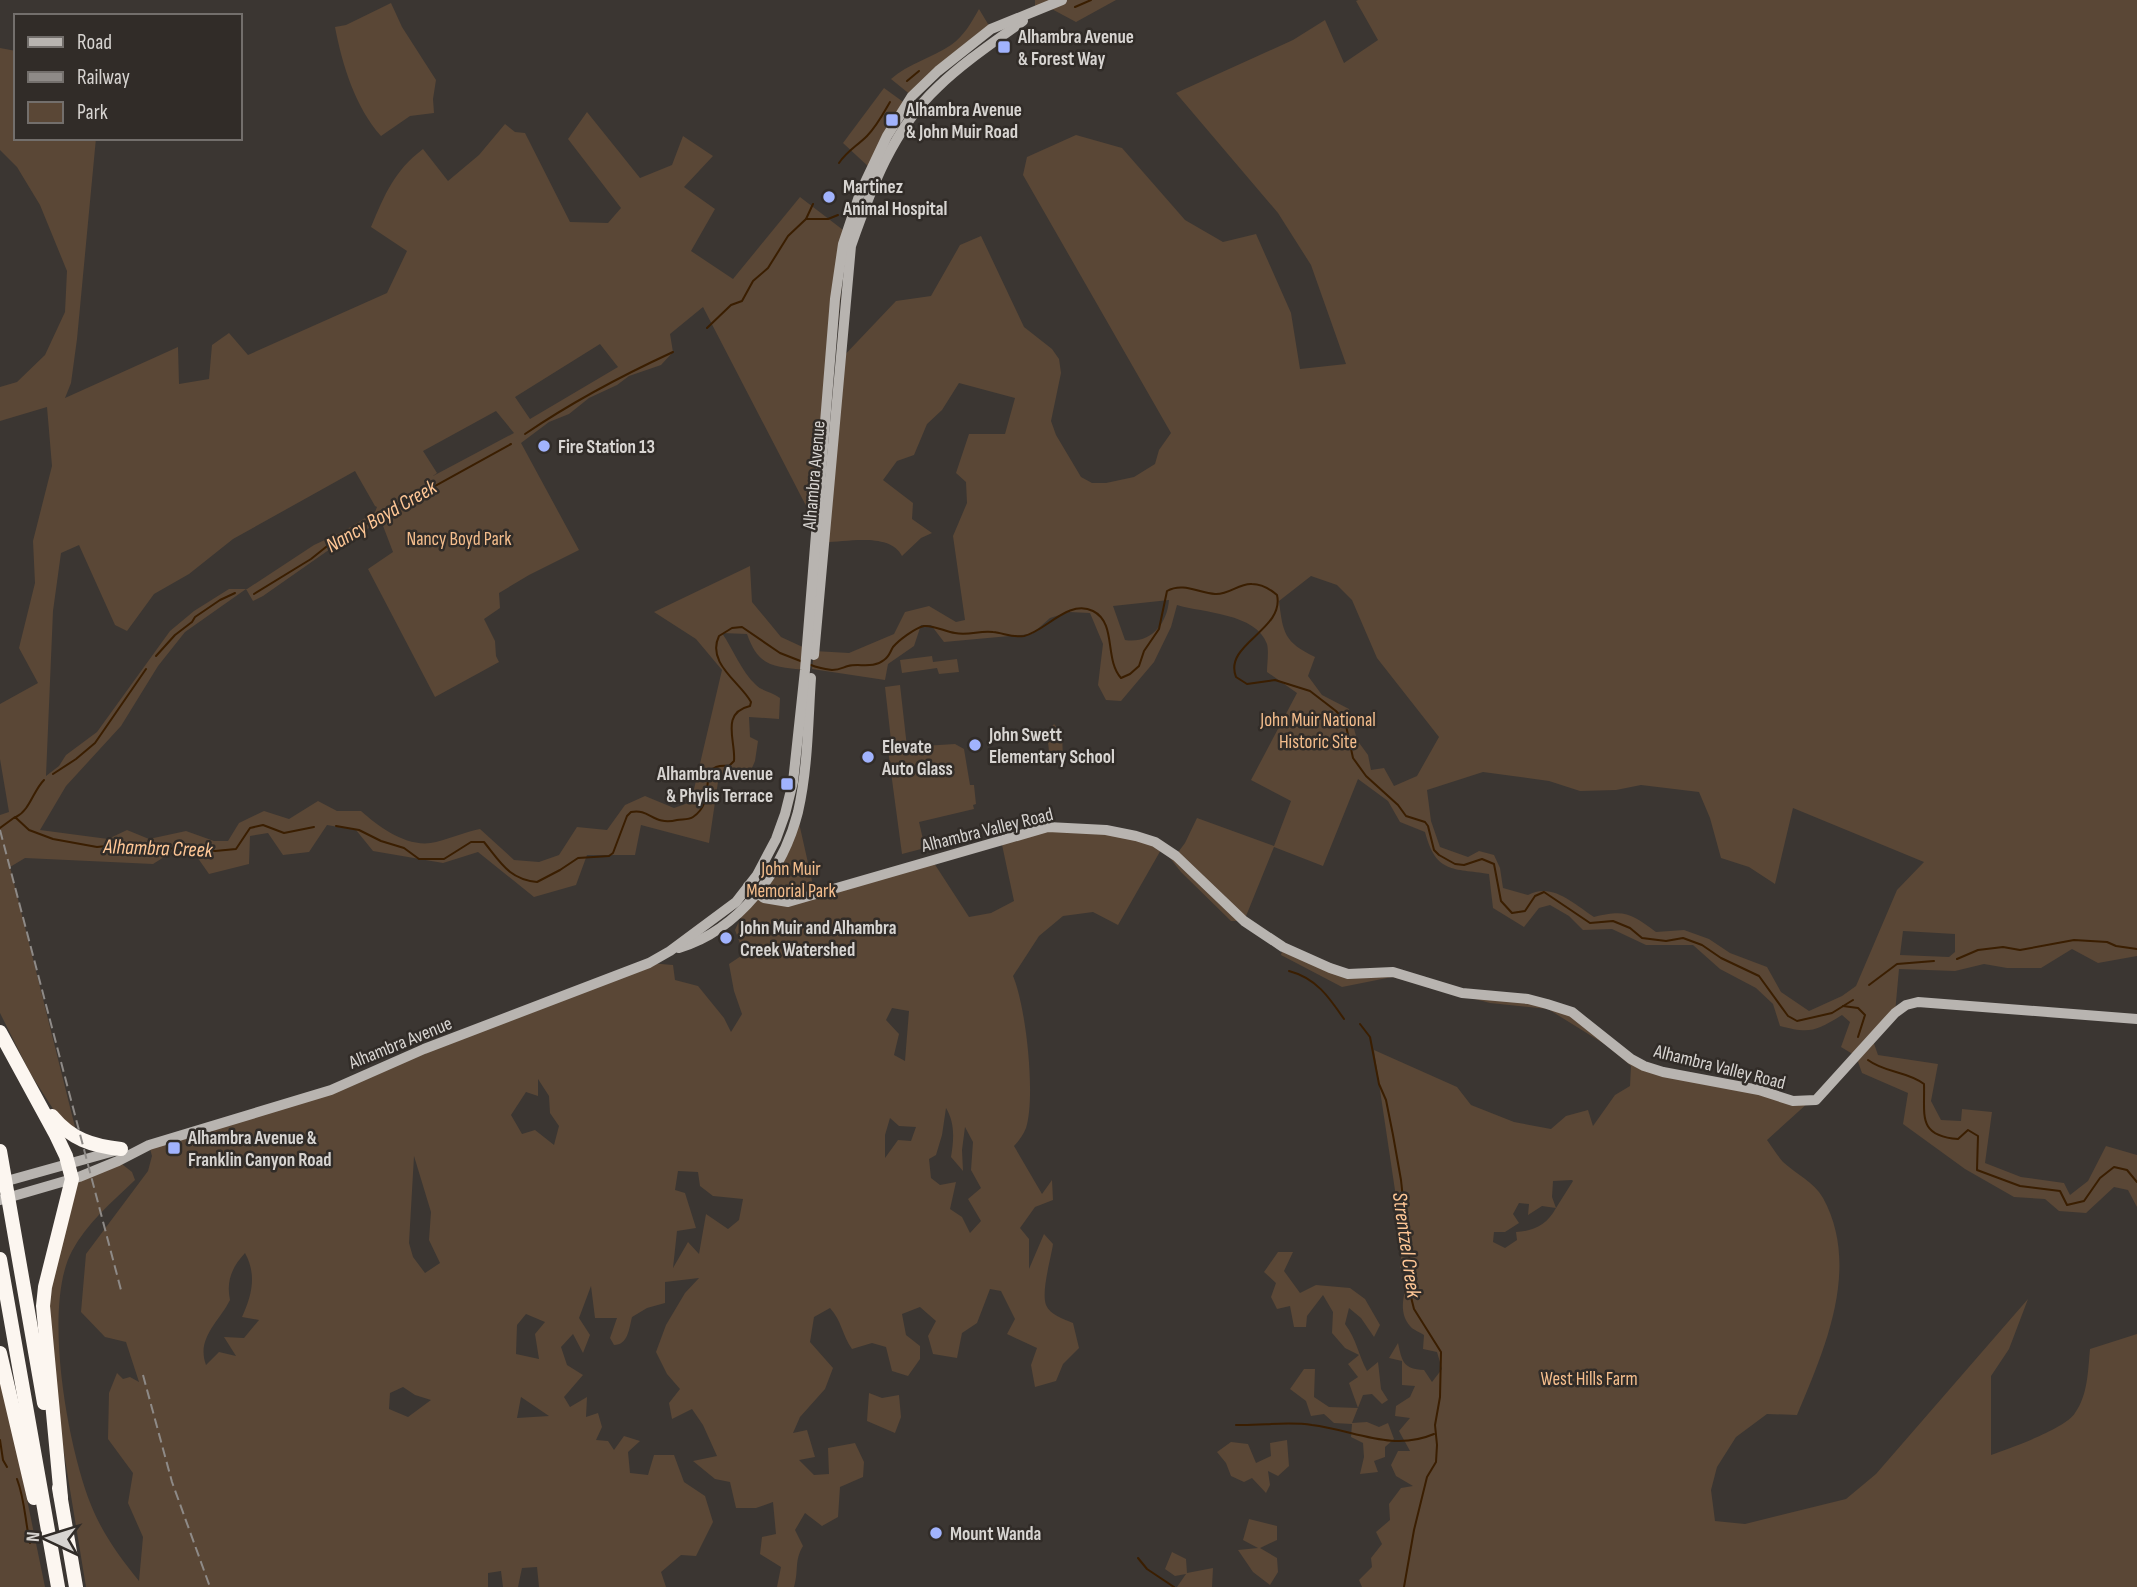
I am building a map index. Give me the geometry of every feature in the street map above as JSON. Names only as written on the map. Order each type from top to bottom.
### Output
[{"type":"highway","points":[[0,1032],[66,1156],[72,1179],[45,1287],[43,1306],[61,1498]]},
{"type":"highway","points":[[36,1098],[63,1130],[75,1138],[102,1147],[121,1149]]},
{"type":"highway","points":[[1,1157],[76,1587]]},
{"type":"highway","points":[[0,1259],[57,1581]]},
{"type":"highway","points":[[0,1353],[26,1469],[57,1581]]},
{"type":"main road","name":"Alhambra Avenue","points":[[0,1200],[72,1179],[118,1161],[138,1149],[331,1090],[424,1049],[649,963],[670,951],[736,902],[776,839],[793,782],[809,670],[851,246],[869,196],[900,133],[936,89],[971,58],[1035,13],[1062,0]]},
{"type":"main road","name":"Alhambra Avenue","points":[[670,951],[698,943],[724,926],[758,893],[782,852],[797,814],[807,753],[809,670]]},
{"type":"main road","name":"Alhambra Valley Road","points":[[748,886],[774,901],[789,902],[1048,827],[1106,830],[1136,836],[1155,842],[1176,856],[1244,921],[1283,947],[1331,968],[1348,974],[1393,972],[1462,993],[1548,1003],[1572,1012],[1631,1059],[1644,1066],[1759,1090],[1800,1102],[1816,1100],[1895,1013],[1918,1002],[2137,1019]]},
{"type":"main road","name":"Alhambra Avenue","points":[[0,1183],[121,1149],[138,1149]]},
{"type":"green space","points":[[1035,0],[1116,0],[1076,22],[1048,7],[1035,13]]},
{"type":"green space","points":[[2137,0],[2137,956],[2098,963],[2072,949],[2041,968],[2007,968],[1984,964],[1955,971],[1899,969],[1895,1013],[1872,1038],[1878,1055],[1938,1064],[1931,1101],[1941,1120],[1961,1121],[1962,1109],[1992,1112],[1985,1163],[2021,1177],[2064,1183],[2070,1195],[2088,1181],[2106,1146],[2137,1155],[2137,1207],[2128,1190],[2114,1187],[2086,1213],[2059,1211],[2045,1199],[2014,1197],[1965,1169],[1903,1124],[1908,1093],[1862,1073],[1856,1056],[1841,1047],[1850,1022],[1842,1015],[1812,1030],[1780,1026],[1773,1004],[1756,988],[1720,969],[1693,945],[1646,945],[1612,929],[1583,930],[1569,916],[1550,905],[1539,908],[1524,927],[1493,908],[1489,874],[1456,869],[1441,862],[1429,846],[1425,832],[1400,822],[1388,801],[1358,779],[1323,866],[1274,847],[1244,921],[1231,921],[1181,872],[1162,848],[1118,925],[1093,912],[1063,916],[1039,936],[1013,976],[1022,1008],[1030,1074],[1026,1128],[1014,1146],[1042,1194],[1052,1180],[1053,1200],[1035,1207],[1020,1228],[1029,1239],[1029,1269],[1044,1234],[1053,1244],[1045,1284],[1046,1305],[1054,1314],[1073,1323],[1079,1348],[1063,1364],[1056,1381],[1035,1387],[1031,1365],[1037,1348],[1007,1334],[1015,1319],[1001,1291],[990,1289],[977,1323],[962,1333],[957,1358],[933,1354],[928,1336],[936,1321],[920,1307],[902,1314],[906,1335],[920,1346],[920,1359],[908,1376],[892,1371],[886,1347],[872,1343],[852,1349],[830,1308],[814,1317],[810,1342],[833,1368],[825,1389],[800,1417],[793,1433],[807,1430],[815,1457],[799,1460],[814,1475],[829,1474],[828,1448],[855,1443],[864,1462],[863,1477],[840,1487],[838,1517],[822,1526],[805,1513],[795,1530],[803,1546],[798,1556],[794,1587],[777,1587],[781,1567],[760,1554],[762,1537],[776,1534],[773,1502],[756,1508],[736,1508],[730,1482],[715,1479],[693,1461],[717,1456],[703,1425],[692,1409],[672,1419],[669,1403],[680,1389],[667,1374],[656,1352],[666,1325],[685,1293],[699,1278],[665,1282],[665,1303],[647,1308],[632,1317],[625,1339],[614,1345],[610,1338],[617,1318],[595,1318],[591,1286],[579,1318],[590,1335],[583,1353],[573,1334],[561,1347],[567,1365],[583,1375],[564,1397],[570,1407],[587,1397],[586,1417],[598,1413],[602,1427],[596,1440],[608,1441],[614,1450],[624,1436],[640,1441],[628,1452],[630,1473],[648,1475],[654,1455],[674,1455],[684,1482],[705,1496],[713,1522],[696,1556],[681,1555],[661,1572],[666,1587],[539,1587],[537,1567],[522,1568],[518,1587],[503,1587],[501,1571],[488,1573],[488,1587],[86,1587],[63,1447],[56,1435],[43,1306],[45,1287],[72,1179],[118,1161],[132,1172],[135,1180],[92,1222],[72,1251],[63,1276],[59,1306],[59,1341],[67,1414],[82,1480],[101,1526],[139,1581],[143,1537],[128,1503],[133,1473],[108,1439],[109,1393],[117,1373],[123,1379],[130,1377],[139,1382],[126,1342],[105,1337],[81,1312],[86,1254],[148,1171],[152,1156],[149,1145],[331,1090],[424,1049],[649,963],[673,965],[675,980],[698,986],[724,1018],[731,1032],[742,1014],[729,964],[744,954],[735,930],[781,855],[797,814],[815,894],[932,860],[969,917],[991,913],[1014,901],[1001,840],[1048,827],[1106,830],[1136,836],[1155,842],[1176,855],[1197,818],[1274,846],[1291,801],[1251,780],[1297,693],[1267,672],[1267,644],[1261,634],[1241,620],[1177,605],[1171,627],[1154,662],[1121,701],[1106,700],[1098,685],[1103,644],[1090,613],[1069,612],[1050,618],[1032,634],[944,642],[931,625],[921,625],[914,646],[888,664],[885,680],[812,669],[814,651],[849,653],[894,634],[905,612],[929,606],[956,622],[965,620],[953,536],[967,503],[966,482],[956,473],[969,434],[1005,434],[1015,398],[959,383],[942,410],[927,424],[914,455],[897,461],[883,480],[913,503],[912,519],[932,533],[921,538],[902,556],[888,544],[878,541],[825,542],[839,361],[896,301],[931,296],[960,245],[981,236],[1024,327],[1052,349],[1059,359],[1061,373],[1051,421],[1056,435],[1081,477],[1092,483],[1106,483],[1134,477],[1155,464],[1159,450],[1171,433],[1023,175],[1027,157],[1076,135],[1122,148],[1185,220],[1223,242],[1256,234],[1291,313],[1300,369],[1346,364],[1311,265],[1278,213],[1176,93],[1293,40],[1325,20],[1344,63],[1378,40],[1356,1]],"holes":[[[1311,576],[1337,585],[1352,600],[1377,658],[1439,737],[1417,776],[1394,786],[1384,768],[1371,770],[1368,755],[1357,740],[1349,709],[1322,695],[1308,676],[1315,657],[1291,641],[1282,621],[1279,601]],[[1169,600],[1165,617],[1156,630],[1143,639],[1125,640],[1113,606]],[[1483,772],[1549,781],[1580,791],[1616,790],[1641,785],[1699,792],[1710,818],[1721,858],[1749,867],[1775,884],[1793,808],[1924,862],[1897,890],[1856,986],[1842,996],[1809,1011],[1781,992],[1767,967],[1730,953],[1709,939],[1684,930],[1656,932],[1634,917],[1621,913],[1594,917],[1562,896],[1546,891],[1528,895],[1503,888],[1500,868],[1494,855],[1479,851],[1468,857],[1440,847],[1431,821],[1427,790]],[[1903,931],[1955,934],[1955,952],[1949,957],[1900,955]],[[892,1008],[909,1011],[905,1061],[894,1055],[899,1034],[886,1020]],[[538,1079],[549,1096],[550,1113],[559,1126],[554,1145],[535,1130],[522,1134],[511,1115],[526,1092],[538,1096]],[[946,1108],[953,1131],[951,1157],[963,1171],[965,1127],[973,1142],[971,1170],[981,1188],[968,1199],[981,1221],[970,1233],[962,1217],[950,1209],[956,1182],[940,1185],[931,1178],[929,1159],[936,1155]],[[890,1118],[899,1126],[916,1127],[911,1141],[898,1140],[885,1158],[885,1135]],[[414,1156],[431,1212],[429,1240],[440,1263],[425,1273],[413,1257],[409,1243]],[[678,1171],[698,1172],[700,1186],[713,1196],[743,1199],[739,1220],[728,1229],[706,1214],[699,1254],[688,1242],[673,1268],[677,1231],[696,1228],[685,1193],[675,1190]],[[245,1253],[251,1269],[252,1285],[242,1317],[259,1320],[244,1338],[224,1337],[236,1356],[219,1352],[206,1365],[206,1338],[230,1300],[229,1287],[233,1269]],[[526,1314],[545,1322],[535,1334],[539,1359],[516,1354],[517,1325]],[[403,1387],[415,1395],[431,1400],[408,1417],[389,1409],[390,1393]],[[521,1397],[549,1416],[517,1418]]]},
{"type":"green space","points":[[391,3],[402,27],[436,80],[434,113],[410,116],[381,136],[364,112],[351,85],[335,27],[346,25]]},
{"type":"green space","points":[[979,9],[991,29],[912,96],[891,79],[956,41]]},
{"type":"green space","name":"Nancy Boyd Park","points":[[0,48],[14,51],[14,140],[96,140],[77,339],[71,383],[65,398],[178,347],[179,384],[209,379],[212,345],[229,333],[248,355],[387,293],[407,251],[371,227],[397,175],[423,149],[448,181],[479,155],[505,124],[515,132],[525,133],[570,222],[608,223],[621,208],[568,139],[587,112],[640,178],[672,165],[683,136],[713,156],[684,187],[715,209],[691,251],[733,279],[800,197],[847,233],[817,527],[703,307],[670,334],[673,352],[661,365],[629,376],[617,385],[589,398],[569,414],[549,422],[521,443],[579,550],[499,593],[500,608],[484,619],[495,641],[499,662],[435,697],[368,569],[393,552],[380,518],[380,521],[345,543],[333,547],[263,596],[253,601],[246,589],[185,632],[158,666],[121,726],[66,786],[40,830],[108,839],[127,830],[149,839],[186,831],[214,841],[228,841],[239,823],[264,811],[289,819],[318,801],[337,811],[361,811],[386,830],[405,840],[436,842],[480,829],[514,860],[539,862],[559,855],[577,827],[607,830],[625,805],[645,796],[674,808],[691,802],[722,670],[696,639],[654,612],[750,566],[752,602],[781,637],[807,649],[805,670],[776,666],[762,659],[747,634],[722,633],[742,667],[758,687],[780,698],[779,719],[749,717],[750,737],[758,741],[755,761],[748,777],[719,775],[709,843],[641,825],[635,855],[587,855],[576,885],[534,897],[478,852],[443,863],[373,851],[356,830],[327,825],[309,852],[283,855],[268,833],[250,836],[249,864],[209,874],[195,854],[172,852],[153,864],[25,858],[10,867],[76,1131],[57,1115],[30,1073],[0,1013],[0,815],[9,812],[0,759],[0,704],[38,683],[19,648],[35,583],[33,541],[52,466],[47,407],[0,421],[0,387],[17,382],[45,355],[65,312],[67,271],[40,205],[17,167],[0,150]],"holes":[[[600,344],[618,367],[530,419],[515,397]],[[496,411],[514,433],[433,476],[437,473],[423,451]],[[355,471],[377,507],[375,512],[314,545],[247,589],[229,589],[194,611],[170,631],[97,732],[66,755],[59,766],[46,776],[53,611],[61,553],[79,545],[115,625],[127,631],[154,594],[189,574],[233,539]]]},
{"type":"green space","points":[[884,88],[906,104],[871,169],[843,143]]},
{"type":"green space","points":[[932,656],[933,662],[957,659],[959,672],[939,674],[937,668],[902,673],[900,660]]},
{"type":"green space","points":[[900,685],[907,747],[955,744],[964,749],[976,804],[973,805],[974,809],[919,822],[925,848],[902,854],[888,750],[892,749],[885,687]]},
{"type":"green space","points":[[1054,724],[1062,733],[1063,759],[1050,760],[1047,733]]},
{"type":"green space","name":"West Hills Farm","points":[[1283,947],[1348,974],[1393,972],[1462,993],[1528,999],[1547,1004],[1572,1012],[1631,1059],[1644,1066],[1759,1090],[1793,1101],[1809,1102],[1767,1140],[1783,1162],[1819,1192],[1834,1224],[1839,1252],[1835,1308],[1828,1336],[1797,1415],[1767,1414],[1736,1437],[1717,1467],[1711,1490],[1715,1521],[1745,1524],[1846,1499],[1876,1474],[2028,1299],[2009,1349],[1991,1376],[1991,1455],[2036,1437],[2069,1419],[2079,1406],[2085,1390],[2090,1349],[2137,1334],[2137,1587],[1362,1587],[1359,1580],[1372,1567],[1371,1558],[1382,1544],[1376,1532],[1390,1520],[1389,1504],[1401,1488],[1413,1486],[1396,1476],[1391,1465],[1398,1451],[1410,1451],[1399,1431],[1410,1418],[1395,1416],[1396,1406],[1410,1397],[1415,1386],[1402,1385],[1402,1361],[1389,1358],[1398,1343],[1405,1363],[1412,1368],[1424,1370],[1432,1382],[1442,1369],[1437,1352],[1423,1349],[1424,1335],[1410,1326],[1403,1311],[1404,1294],[1415,1262],[1400,1268],[1402,1246],[1399,1217],[1374,1050],[1457,1087],[1471,1105],[1514,1122],[1551,1129],[1566,1116],[1588,1110],[1593,1126],[1615,1095],[1630,1086],[1631,1066],[1606,1045],[1548,1009],[1490,1003],[1392,977],[1342,987],[1281,955]],"holes":[[[1553,1181],[1573,1181],[1556,1208],[1552,1197]],[[1519,1203],[1529,1204],[1528,1215],[1542,1206],[1556,1208],[1539,1226],[1516,1232],[1517,1240],[1505,1248],[1493,1242],[1494,1232],[1505,1232],[1519,1223],[1513,1214]]]},
{"type":"green space","points":[[1278,1252],[1293,1252],[1284,1271],[1300,1293],[1316,1285],[1350,1288],[1365,1299],[1380,1325],[1374,1337],[1361,1318],[1349,1308],[1345,1324],[1367,1371],[1378,1362],[1381,1389],[1388,1400],[1382,1404],[1372,1394],[1363,1395],[1358,1408],[1349,1383],[1358,1377],[1348,1364],[1359,1355],[1345,1348],[1332,1333],[1333,1312],[1323,1295],[1307,1316],[1306,1327],[1294,1327],[1290,1306],[1277,1309],[1271,1297],[1276,1283],[1264,1272]]},
{"type":"green space","points":[[0,1368],[45,1587],[0,1587]]},
{"type":"green space","points":[[1304,1369],[1315,1369],[1314,1397],[1329,1407],[1358,1408],[1352,1423],[1367,1422],[1379,1427],[1388,1423],[1394,1439],[1385,1447],[1385,1457],[1374,1461],[1378,1472],[1360,1474],[1364,1457],[1363,1443],[1351,1437],[1352,1424],[1334,1423],[1324,1414],[1311,1416],[1306,1401],[1290,1389]]},
{"type":"green space","points":[[869,1393],[882,1398],[899,1395],[901,1417],[895,1433],[867,1421]]},
{"type":"green space","points":[[1287,1440],[1289,1466],[1278,1476],[1268,1471],[1270,1485],[1266,1493],[1252,1478],[1244,1482],[1231,1476],[1226,1463],[1217,1452],[1231,1442],[1248,1444],[1256,1463],[1271,1456],[1270,1443]]},
{"type":"green space","points":[[1249,1519],[1277,1526],[1277,1540],[1260,1548],[1277,1558],[1278,1572],[1270,1585],[1253,1572],[1238,1550],[1258,1548],[1243,1540]]},
{"type":"green space","points":[[1172,1552],[1186,1559],[1187,1573],[1213,1568],[1212,1587],[1177,1587],[1186,1574],[1175,1576],[1165,1569]]},
{"type":"waterway","points":[[1075,7],[1091,0]]},
{"type":"waterway","name":"Nancy Boyd Creek","points":[[907,81],[919,71]]},
{"type":"waterway","name":"Nancy Boyd Creek","points":[[839,163],[871,132],[890,102]]},
{"type":"waterway","name":"Nancy Boyd Creek","points":[[707,328],[731,305],[742,301],[753,281],[768,268],[788,236],[806,219],[813,204]]},
{"type":"waterway","points":[[806,219],[828,219],[838,215]]},
{"type":"waterway","name":"Nancy Boyd Creek","points":[[525,434],[597,390],[673,352]]},
{"type":"waterway","name":"Nancy Boyd Creek","points":[[254,594],[311,559],[331,543],[343,540],[368,523],[511,444]]},
{"type":"waterway","name":"Alhambra Creek","points":[[811,665],[832,670],[880,663],[903,638],[924,626],[960,634],[988,632],[1024,636],[1066,612],[1084,608],[1093,611],[1105,624],[1113,661],[1121,678],[1139,666],[1144,651],[1159,629],[1167,591],[1185,588],[1220,594],[1247,584],[1262,586],[1277,595],[1277,607],[1264,628],[1238,655],[1234,665],[1236,677],[1247,684],[1275,680],[1310,691],[1336,711],[1345,721],[1353,758],[1366,776],[1398,805],[1406,816],[1425,822],[1434,850],[1439,855],[1455,864],[1464,865],[1482,859],[1494,864],[1501,901],[1512,913],[1525,911],[1535,896],[1544,892],[1590,923],[1613,921],[1630,928],[1642,938],[1666,941],[1683,938],[1702,945],[1721,958],[1759,976],[1788,1016],[1797,1021],[1832,1013],[1853,1000]]},
{"type":"waterway","name":"Nancy Boyd Creek","points":[[156,656],[195,617],[235,593]]},
{"type":"waterway","name":"Alhambra Creek","points":[[336,826],[359,830],[404,848],[419,859],[444,859],[471,842],[484,842],[512,874],[537,882],[578,858],[609,856],[613,853],[631,812],[643,812],[662,821],[669,821],[691,818],[701,809],[712,770],[718,766],[729,766],[734,761],[732,721],[735,715],[750,706],[751,702],[726,672],[717,655],[719,636],[732,628],[742,627],[780,653],[803,662]]},
{"type":"waterway","name":"Nancy Boyd Creek","points":[[53,774],[95,743],[146,669]]},
{"type":"waterway","name":"Nancy Boyd Creek","points":[[16,817],[25,810],[44,780]]},
{"type":"waterway","name":"Alhambra Creek","points":[[0,828],[15,817],[29,830],[53,839],[97,847],[127,844],[147,850],[193,847],[215,851],[236,849],[250,828],[263,825],[284,833],[314,827]]},
{"type":"waterway","name":"Alhambra Creek","points":[[1957,959],[1978,950],[2003,947],[2020,950],[2074,940],[2107,942],[2137,949]]},
{"type":"waterway","name":"Alhambra Creek","points":[[1869,985],[1897,964],[1934,961]]},
{"type":"waterway","name":"Strentzel Creek","points":[[1289,971],[1314,983],[1344,1019]]},
{"type":"waterway","points":[[1843,1006],[1858,1008],[1865,1015],[1858,1037]]},
{"type":"waterway","name":"Strentzel Creek","points":[[1360,1024],[1370,1037],[1393,1135],[1401,1180],[1412,1283],[1411,1297],[1414,1309],[1441,1352],[1440,1397],[1435,1425],[1436,1462],[1427,1477],[1404,1587]]},
{"type":"waterway","points":[[1868,1060],[1924,1084],[1924,1114],[1929,1128],[1936,1134],[1958,1139],[1968,1130],[1978,1136],[1977,1170],[2020,1186],[2060,1191],[2067,1205],[2084,1201],[2100,1178],[2114,1167],[2127,1170],[2137,1182]]},
{"type":"waterway","points":[[1236,1425],[1302,1424],[1403,1441],[1434,1434]]},
{"type":"waterway","points":[[0,1440],[3,1460],[7,1467]]},
{"type":"waterway","points":[[17,1479],[30,1543]]},
{"type":"waterway","points":[[1138,1558],[1147,1569],[1174,1587]]},
{"type":"railway","points":[[0,830],[121,1290]]},
{"type":"railway","points":[[143,1375],[172,1482],[210,1587]]},
{"type":"place","name":"Alhambra Avenue & Forest Way","points":[[1004,47]]},
{"type":"place","name":"Alhambra Avenue & John Muir Road","points":[[892,120]]},
{"type":"place","name":"Martinez Animal Hospital","points":[[829,197]]},
{"type":"place","name":"Fire Station 13","points":[[544,446]]},
{"type":"place","name":"John Swett Elementary School","points":[[975,745]]},
{"type":"place","name":"Elevate Auto Glass","points":[[868,757]]},
{"type":"place","name":"Alhambra Avenue & Phylis Terrace","points":[[787,784]]},
{"type":"place","name":"John Muir and Alhambra Creek Watershed","points":[[726,938]]},
{"type":"place","name":"Alhambra Avenue & Franklin Canyon Road","points":[[174,1148]]},
{"type":"place","name":"Mount Wanda","points":[[936,1533]]},
{"type":"park label","name":"John Muir National Historic Site","points":[[1318,730]]},
{"type":"park label","name":"John Muir Memorial Park","points":[[791,879]]}]
